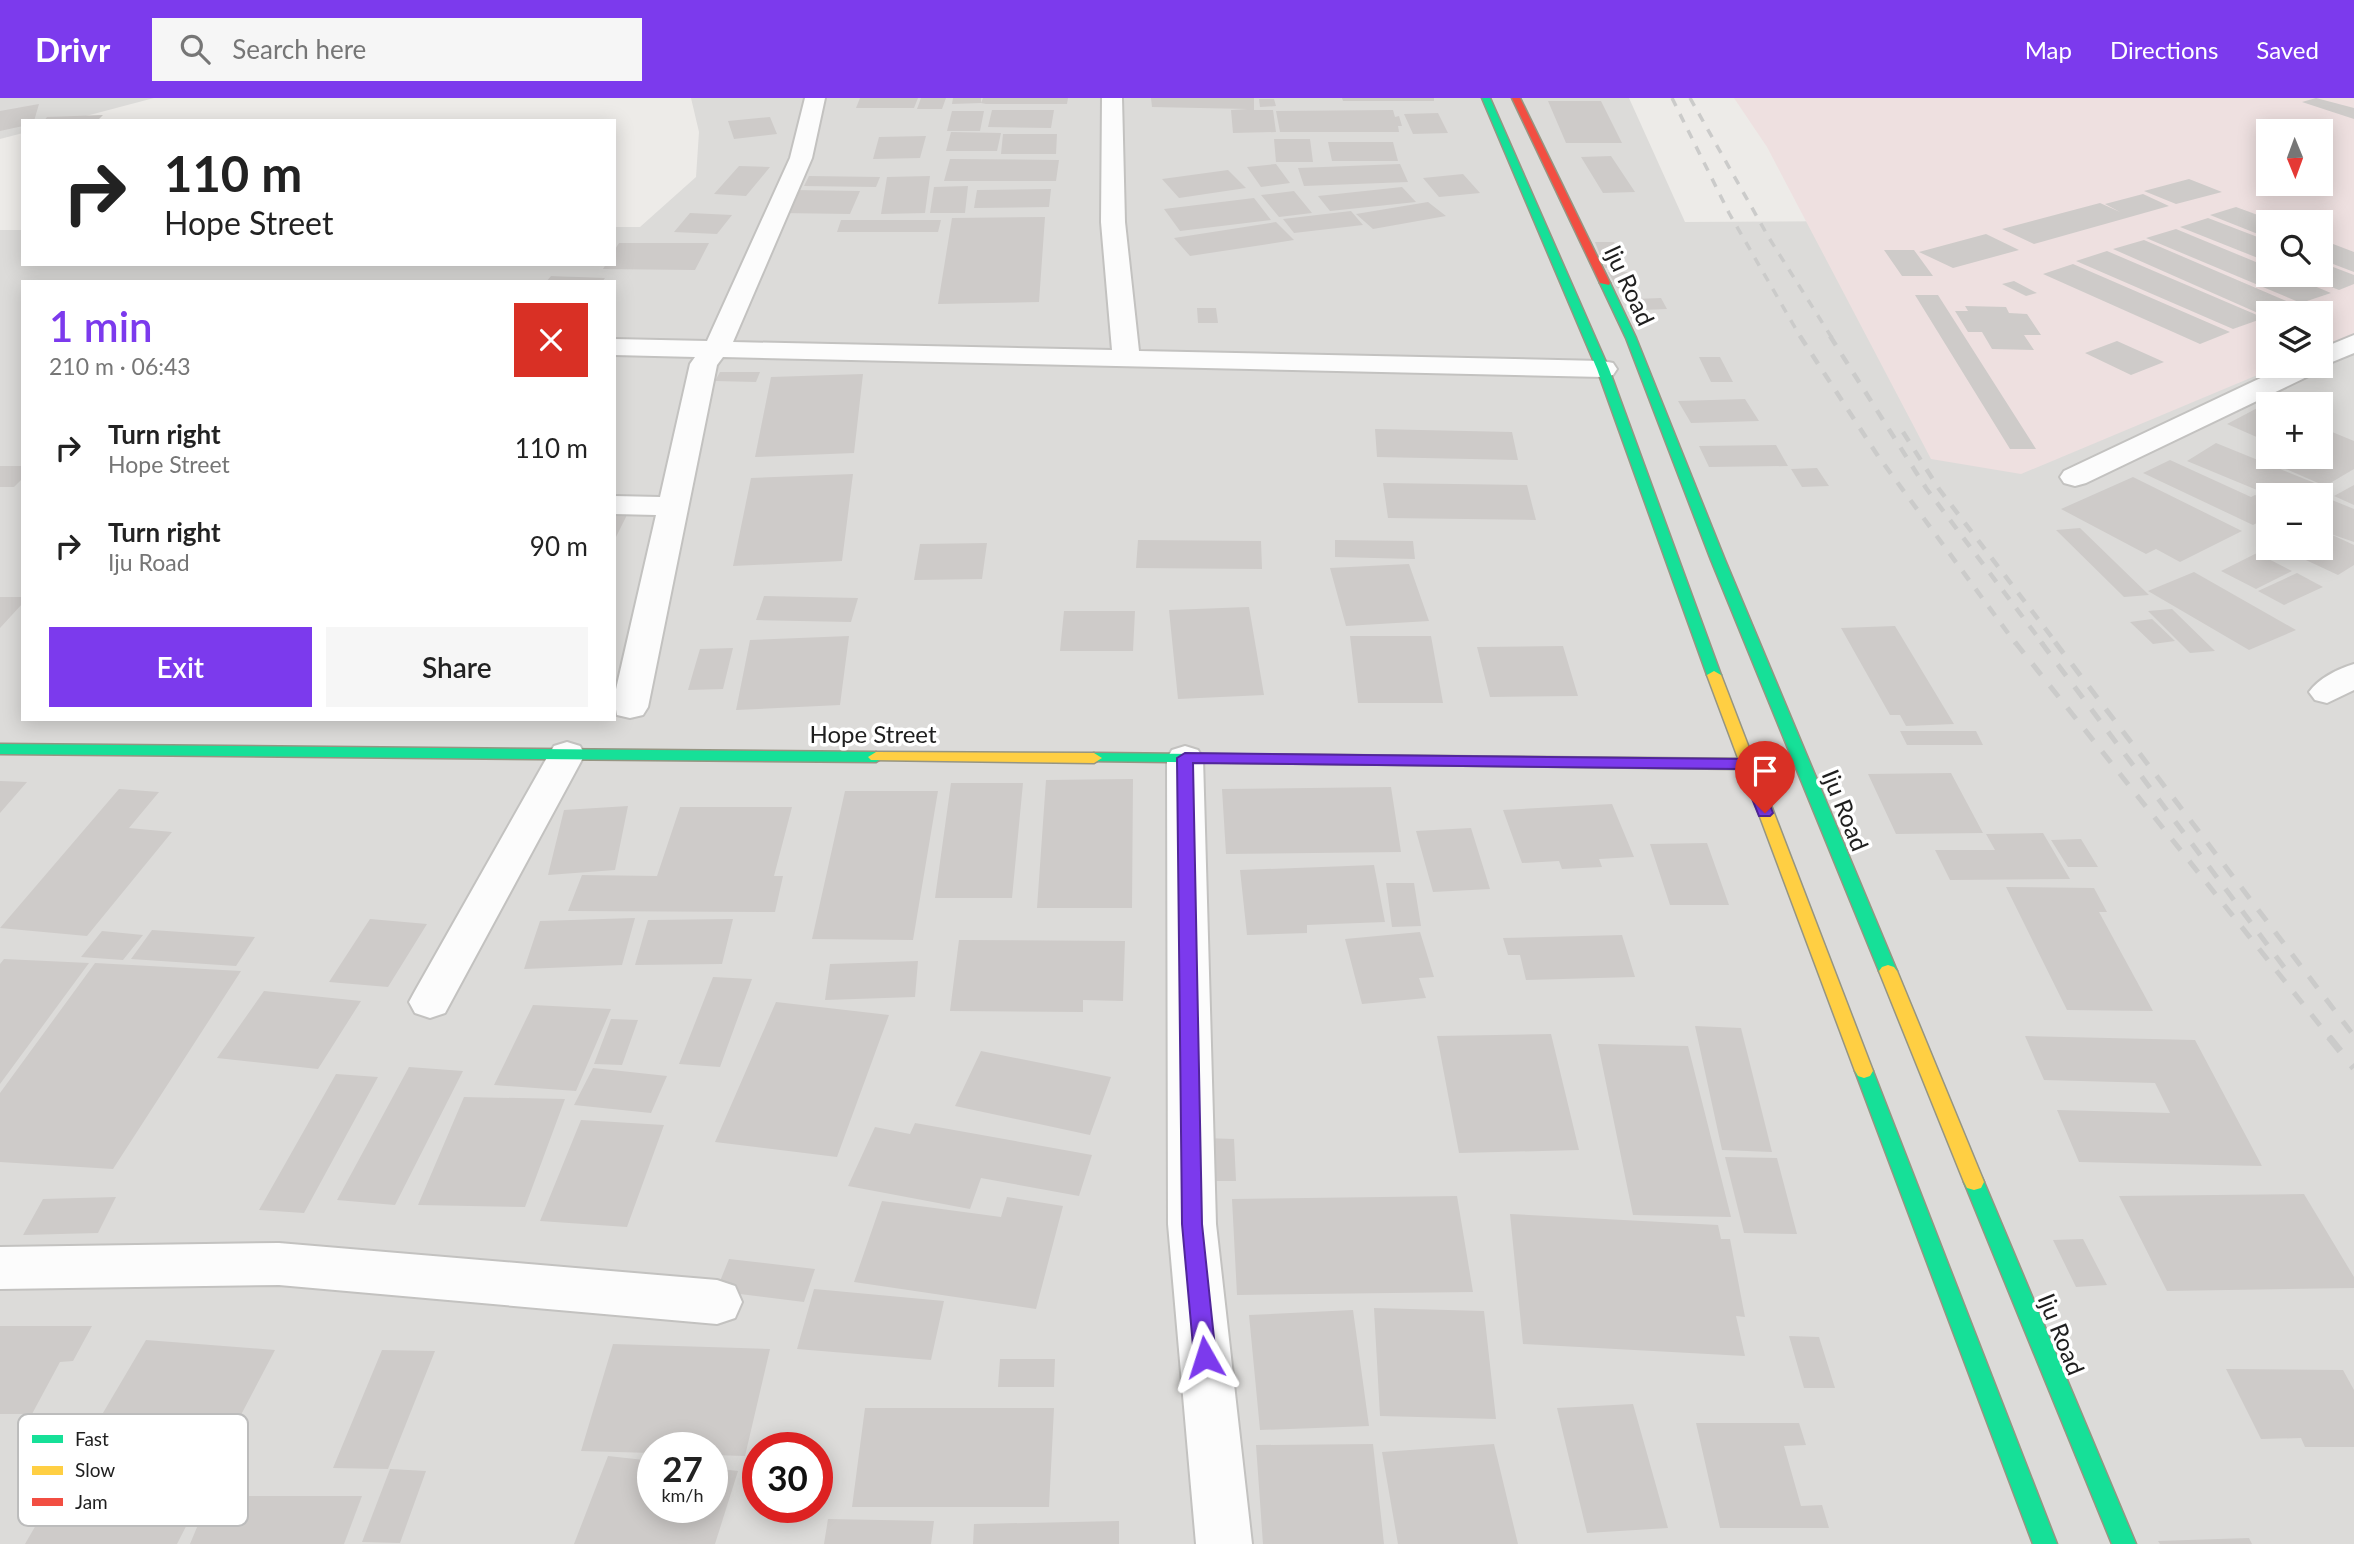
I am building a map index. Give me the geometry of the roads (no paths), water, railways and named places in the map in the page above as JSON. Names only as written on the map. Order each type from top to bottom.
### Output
[{"type":"main road","points":[[1486,98],[1603,369],[1746,764],[2045,1544]]},
{"type":"main road","name":"Iju Road","points":[[1516,98],[1631,338],[1718,560],[2124,1544]]},
{"type":"main road","name":"Hope Street","points":[[0,749],[1746,764]]},
{"type":"street","points":[[629,707],[704,364],[717,349],[758,250],[800,161],[815,98]]},
{"type":"street","points":[[1112,98],[1113,222],[1126,360]]},
{"type":"street","points":[[2333,353],[2354,343]]},
{"type":"street","points":[[616,347],[1603,369]]},
{"type":"street","points":[[2075,477],[2281,378]]},
{"type":"street","points":[[616,505],[673,506]]},
{"type":"street","points":[[430,1002],[567,754]]},
{"type":"street","points":[[1185,758],[1192,1224],[1224,1544]]},
{"type":"street","points":[[0,1268],[279,1264],[717,1302]]},
{"type":"railway","points":[[1672,98],[1729,213],[1801,338]]},
{"type":"railway","points":[[1690,98],[1769,238],[1832,338]]},
{"type":"railway","points":[[1800,336],[1878,456],[2016,644]]},
{"type":"railway","points":[[1830,336],[1926,488],[2043,644]]},
{"type":"railway","points":[[1903,432],[1939,489],[2057,644]]},
{"type":"railway","points":[[2015,642],[2330,1038]]},
{"type":"railway","points":[[2041,642],[2287,971]]},
{"type":"railway","points":[[2055,642],[2354,1036]]},
{"type":"railway","points":[[2329,1037],[2354,1068]]}]
